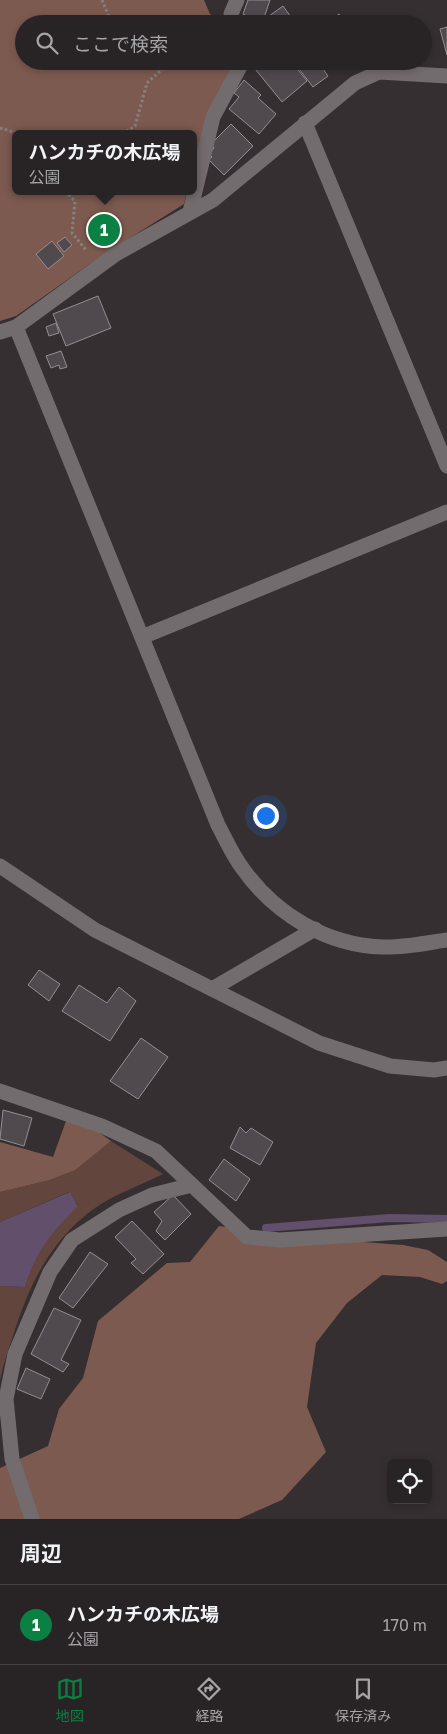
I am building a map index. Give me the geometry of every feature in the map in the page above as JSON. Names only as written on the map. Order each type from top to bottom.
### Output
[{"type":"street","points":[[231,15],[237,0]]},
{"type":"street","points":[[197,183],[213,117],[238,70]]},
{"type":"street","points":[[0,332],[16,328],[116,254],[213,200],[355,84],[379,72],[447,76]]},
{"type":"street","points":[[305,123],[447,466]]},
{"type":"street","points":[[190,212],[194,195]]},
{"type":"street","points":[[16,328],[218,825],[242,868],[263,894],[284,914],[335,939],[382,947],[447,940]]},
{"type":"street","points":[[142,637],[447,512]]},
{"type":"street","points":[[0,866],[95,930],[319,1043],[390,1066],[434,1070],[447,1068]]},
{"type":"street","points":[[212,989],[315,929]]},
{"type":"street","points":[[0,1091],[102,1126],[156,1151],[247,1237],[280,1240],[447,1229]]},
{"type":"street","points":[[32,1519],[12,1460],[6,1399],[15,1354],[50,1272],[72,1240],[119,1210],[152,1195],[192,1185]]},
{"type":"path","points":[[102,0],[108,15]]},
{"type":"path","points":[[128,130],[135,126],[147,82],[161,70]]},
{"type":"path","points":[[0,128],[12,132]]},
{"type":"path","points":[[69,195],[75,201],[72,233],[92,256]]},
{"type":"shaded area","points":[[0,0],[204,0],[211,15],[15,15],[15,70],[234,70],[197,160],[197,130],[12,130],[12,195],[186,195],[184,204],[101,256],[16,316],[0,321]]},
{"type":"shaded area","points":[[66,1121],[97,1131],[111,1141],[75,1170],[50,1180],[0,1192],[0,1142],[53,1157]]},
{"type":"shaded area","points":[[111,1141],[163,1174],[95,1208],[65,1234],[53,1249],[26,1299],[7,1353],[0,1380],[0,1286],[25,1287],[40,1252],[60,1224],[78,1205],[69,1192],[0,1222],[0,1192],[50,1180],[74,1170]]},
{"type":"shaded area","points":[[70,1192],[78,1206],[60,1225],[40,1252],[25,1287],[0,1286],[0,1222]]},
{"type":"shaded area","points":[[219,1226],[310,1238],[403,1245],[428,1250],[447,1262],[447,1281],[442,1284],[420,1277],[382,1275],[347,1303],[316,1343],[307,1407],[326,1452],[282,1500],[239,1519],[0,1519],[0,1468],[48,1446],[59,1409],[83,1378],[98,1321],[167,1263],[190,1262]]},
{"type":"building","points":[[248,0],[270,0],[265,15],[243,14]]},
{"type":"building","points":[[283,6],[290,15],[271,15]]},
{"type":"building","points":[[447,27],[447,55],[440,29]]},
{"type":"building","points":[[256,70],[298,70],[307,81],[282,102]]},
{"type":"building","points":[[300,70],[324,70],[328,76],[313,87]]},
{"type":"building","points":[[244,80],[261,95],[258,98],[276,114],[259,134],[229,109],[239,97],[234,93]]},
{"type":"building","points":[[231,124],[253,146],[224,175],[209,160],[212,157],[209,154],[214,148],[211,144]]},
{"type":"building","points":[[65,237],[72,245],[64,252],[57,243]]},
{"type":"building","points":[[52,241],[64,256],[48,269],[36,254]]},
{"type":"building","points":[[98,296],[111,328],[66,346],[53,314]]},
{"type":"building","points":[[56,323],[59,333],[49,336],[46,327]]},
{"type":"building","points":[[61,351],[67,367],[60,369],[59,365],[51,368],[46,356]]},
{"type":"building","points":[[39,970],[60,984],[49,1001],[28,985]]},
{"type":"building","points":[[79,985],[107,1003],[119,987],[136,1001],[110,1041],[62,1011]]},
{"type":"building","points":[[141,1038],[168,1057],[138,1099],[110,1081]]},
{"type":"building","points":[[3,1110],[32,1118],[24,1146],[0,1139]]},
{"type":"building","points":[[240,1127],[246,1133],[251,1128],[273,1142],[260,1165],[230,1148]]},
{"type":"building","points":[[224,1159],[250,1179],[236,1201],[209,1180]]},
{"type":"building","points":[[173,1195],[191,1214],[165,1240],[156,1231],[162,1221],[154,1212]]},
{"type":"building","points":[[132,1221],[164,1254],[143,1274],[131,1263],[136,1259],[115,1237]]},
{"type":"building","points":[[90,1252],[108,1264],[73,1308],[59,1298]]},
{"type":"building","points":[[54,1308],[81,1320],[61,1360],[69,1364],[63,1372],[31,1354]]},
{"type":"building","points":[[26,1368],[50,1379],[41,1399],[17,1389]]},
{"type":"waterway","points":[[266,1228],[389,1218],[447,1219]]},
{"type":"place","name":"ハンカチの木広場","points":[[104,230]]}]
